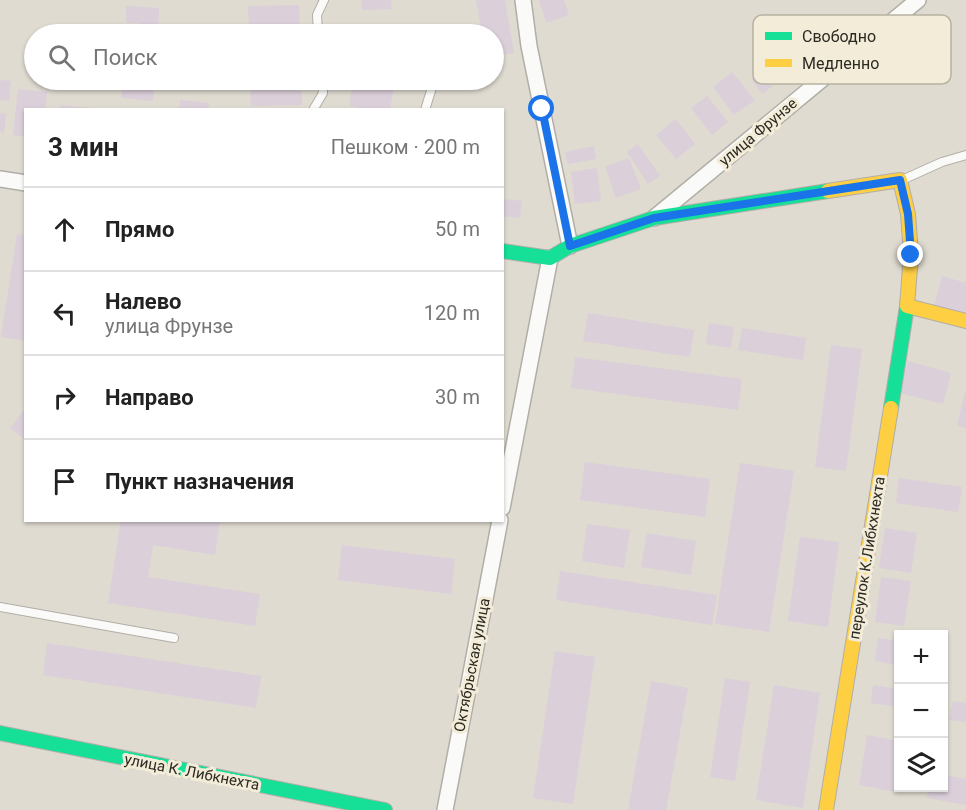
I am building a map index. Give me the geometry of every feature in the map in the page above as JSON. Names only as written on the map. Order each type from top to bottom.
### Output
[{"type":"street","points":[[523,0],[529,46],[570,246]]},
{"type":"street","name":"улица Фрунзе","points":[[900,15],[918,0]]},
{"type":"street","name":"улица Фрунзе","points":[[654,218],[816,84]]},
{"type":"street","points":[[0,179],[24,183]]},
{"type":"street","name":"улица Фрунзе","points":[[550,258],[570,246],[654,218],[900,180]]},
{"type":"street","name":"переулок К.Либкхнехта","points":[[826,810],[907,306],[911,255],[908,214],[900,180]]},
{"type":"street","points":[[504,251],[550,258],[504,498]]},
{"type":"street","points":[[907,306],[966,321]]},
{"type":"street","name":"Октябрьская улица","points":[[445,810],[500,522]]},
{"type":"street","name":"улица К. Либкнехта","points":[[0,733],[385,810]]},
{"type":"lane","points":[[317,24],[317,15],[324,0]]},
{"type":"lane","points":[[314,108],[322,90]]},
{"type":"lane","points":[[426,108],[431,90]]},
{"type":"lane","points":[[900,180],[942,162],[966,155]]},
{"type":"lane","points":[[0,607],[174,638]]},
{"type":"building","points":[[361,0],[391,0],[392,9],[362,10]]},
{"type":"building","points":[[476,0],[505,0],[514,53],[504,54],[504,24],[480,24]]},
{"type":"building","points":[[539,0],[564,0],[569,15],[546,23]]},
{"type":"building","points":[[299,5],[300,24],[249,24],[248,6]]},
{"type":"building","points":[[126,6],[159,8],[158,24],[126,23]]},
{"type":"building","points":[[732,72],[755,100],[734,115],[713,87]]},
{"type":"building","points":[[0,80],[11,81],[9,101],[0,100]]},
{"type":"building","points":[[755,84],[775,84],[762,94]]},
{"type":"building","points":[[18,89],[47,92],[45,108],[24,108],[24,137],[13,135]]},
{"type":"building","points":[[122,90],[154,90],[153,101],[121,98]]},
{"type":"building","points":[[250,90],[301,90],[302,105],[251,106]]},
{"type":"building","points":[[351,90],[393,90],[390,108],[349,106]]},
{"type":"building","points":[[707,96],[728,122],[712,135],[691,108]]},
{"type":"building","points":[[180,100],[209,103],[208,108],[179,108]]},
{"type":"building","points":[[61,105],[91,108],[60,108]]},
{"type":"building","points":[[0,113],[6,114],[4,133],[0,132]]},
{"type":"building","points":[[676,119],[695,144],[676,159],[656,135]]},
{"type":"building","points":[[638,144],[660,176],[648,184],[627,152]]},
{"type":"building","points":[[594,146],[596,159],[568,164],[565,152]]},
{"type":"building","points":[[629,158],[641,189],[616,198],[605,167]]},
{"type":"building","points":[[597,168],[601,201],[575,204],[571,172]]},
{"type":"building","points":[[504,199],[522,201],[520,218],[504,216]]},
{"type":"building","points":[[17,234],[24,236],[24,341],[1,337]]},
{"type":"building","points":[[942,276],[966,283],[966,314],[934,306]]},
{"type":"building","points":[[588,313],[694,330],[690,357],[583,341]]},
{"type":"building","points":[[709,323],[734,327],[731,348],[706,344]]},
{"type":"building","points":[[742,328],[806,338],[803,360],[738,350]]},
{"type":"building","points":[[831,345],[862,349],[846,471],[815,467]]},
{"type":"building","points":[[575,357],[742,379],[738,410],[571,388]]},
{"type":"building","points":[[908,361],[951,373],[943,404],[900,393]]},
{"type":"building","points":[[966,392],[966,428],[957,426]]},
{"type":"building","points":[[24,410],[24,438],[10,428]]},
{"type":"building","points":[[585,462],[710,479],[705,517],[580,500]]},
{"type":"building","points":[[740,463],[794,471],[769,632],[715,624]]},
{"type":"building","points":[[899,478],[962,487],[958,512],[896,503]]},
{"type":"building","points":[[121,522],[220,522],[215,555],[153,545],[148,577],[260,594],[255,626],[108,603]]},
{"type":"building","points":[[587,524],[630,530],[624,568],[582,561]]},
{"type":"building","points":[[885,528],[917,533],[911,573],[879,568]]},
{"type":"building","points":[[647,533],[696,541],[691,575],[641,567]]},
{"type":"building","points":[[800,537],[839,542],[828,627],[788,621]]},
{"type":"building","points":[[342,545],[455,559],[451,594],[338,580]]},
{"type":"building","points":[[560,571],[717,595],[712,625],[556,600]]},
{"type":"building","points":[[881,577],[911,581],[904,626],[875,622]]},
{"type":"building","points":[[878,638],[894,640],[894,664],[875,661]]},
{"type":"building","points":[[47,643],[261,676],[256,708],[43,675]]},
{"type":"building","points":[[555,651],[595,657],[573,804],[533,798]]},
{"type":"building","points":[[725,678],[750,682],[735,781],[710,777]]},
{"type":"building","points":[[651,681],[688,688],[666,810],[628,810]]},
{"type":"building","points":[[774,685],[820,693],[803,808],[756,800]]},
{"type":"building","points":[[873,685],[894,688],[894,706],[871,703]]},
{"type":"building","points":[[953,701],[966,703],[966,722],[949,720]]},
{"type":"building","points":[[867,735],[894,740],[894,792],[859,785]]},
{"type":"building","points":[[948,776],[966,779],[966,805],[927,798],[928,792],[948,792]]},
{"type":"traffic: fast","points":[[504,251],[550,258],[570,246],[654,218],[828,191]]},
{"type":"traffic: fast","points":[[891,408],[907,306]]},
{"type":"traffic: fast","points":[[0,733],[385,810]]},
{"type":"traffic: slow","points":[[828,191],[900,180],[908,214],[911,255],[907,306],[966,321]]},
{"type":"traffic: slow","points":[[826,810],[891,408]]},
{"type":"route","points":[[542,109],[570,246],[654,218],[900,180],[908,214],[911,255]]}]
